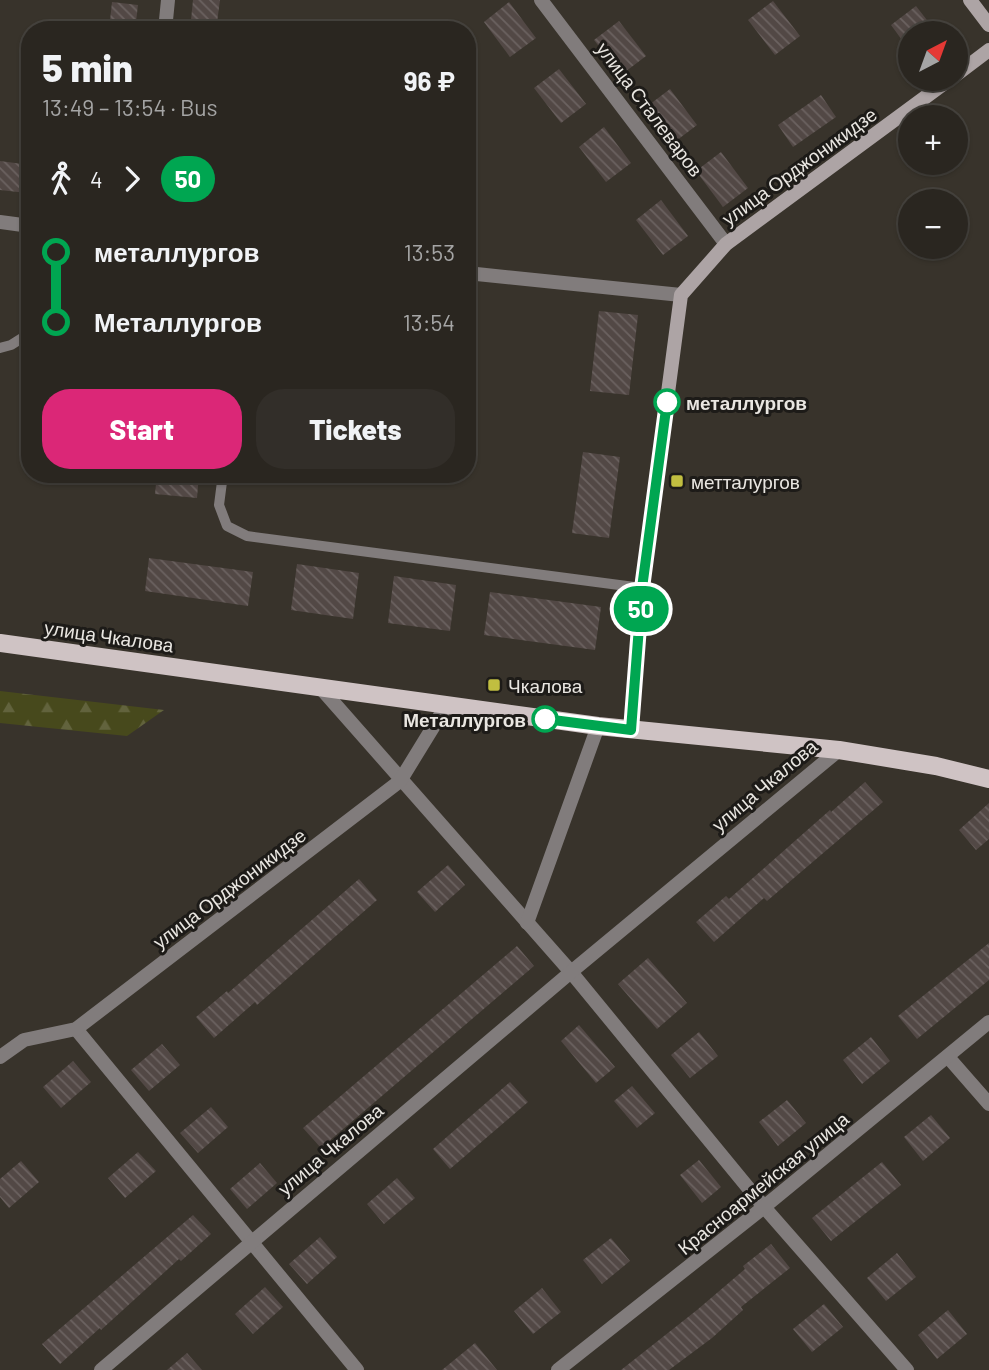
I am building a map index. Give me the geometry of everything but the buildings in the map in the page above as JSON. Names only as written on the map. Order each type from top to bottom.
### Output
[{"type":"main road","points":[[970,0],[989,25]]},
{"type":"main road","points":[[968,66],[989,50]]},
{"type":"main road","name":"улица Орджоникидзе","points":[[681,295],[726,244],[934,91]]},
{"type":"main road","points":[[631,730],[642,588],[681,295]]},
{"type":"main road","name":"улица Чкалова","points":[[0,643],[598,726],[839,750]]},
{"type":"main road","points":[[839,750],[936,766],[989,779]]},
{"type":"street","points":[[165,21],[168,0]]},
{"type":"street","name":"улица Сталеваров","points":[[541,0],[726,244]]},
{"type":"street","points":[[0,222],[21,225]]},
{"type":"street","points":[[476,274],[681,295]]},
{"type":"street","points":[[319,686],[571,972],[764,1207],[907,1370]]},
{"type":"street","name":"улица Орджоникидзе","points":[[0,1057],[24,1040],[76,1030],[400,781],[446,706]]},
{"type":"street","points":[[527,923],[598,726]]},
{"type":"street","name":"улица Чкалова","points":[[101,1370],[571,972],[839,750]]},
{"type":"street","name":"Красноармейская улица","points":[[558,1370],[764,1207],[989,1022]]},
{"type":"street","points":[[76,1030],[357,1370]]},
{"type":"street","points":[[948,1057],[989,1104]]},
{"type":"lane","points":[[0,348],[21,339]]},
{"type":"lane","points":[[222,483],[219,505],[227,526],[247,536],[642,588]]},
{"type":"green space","points":[[0,691],[164,710],[127,736],[0,723]]},
{"type":"bus line","name":"50","points":[[545,719],[631,730],[642,588],[667,402]]},
{"type":"place","name":"металлургов","points":[[667,402]]},
{"type":"place","name":"метталургов","points":[[677,481]]},
{"type":"place","name":"Чкалова","points":[[494,685]]},
{"type":"place","name":"Металлургов","points":[[545,719]]}]
